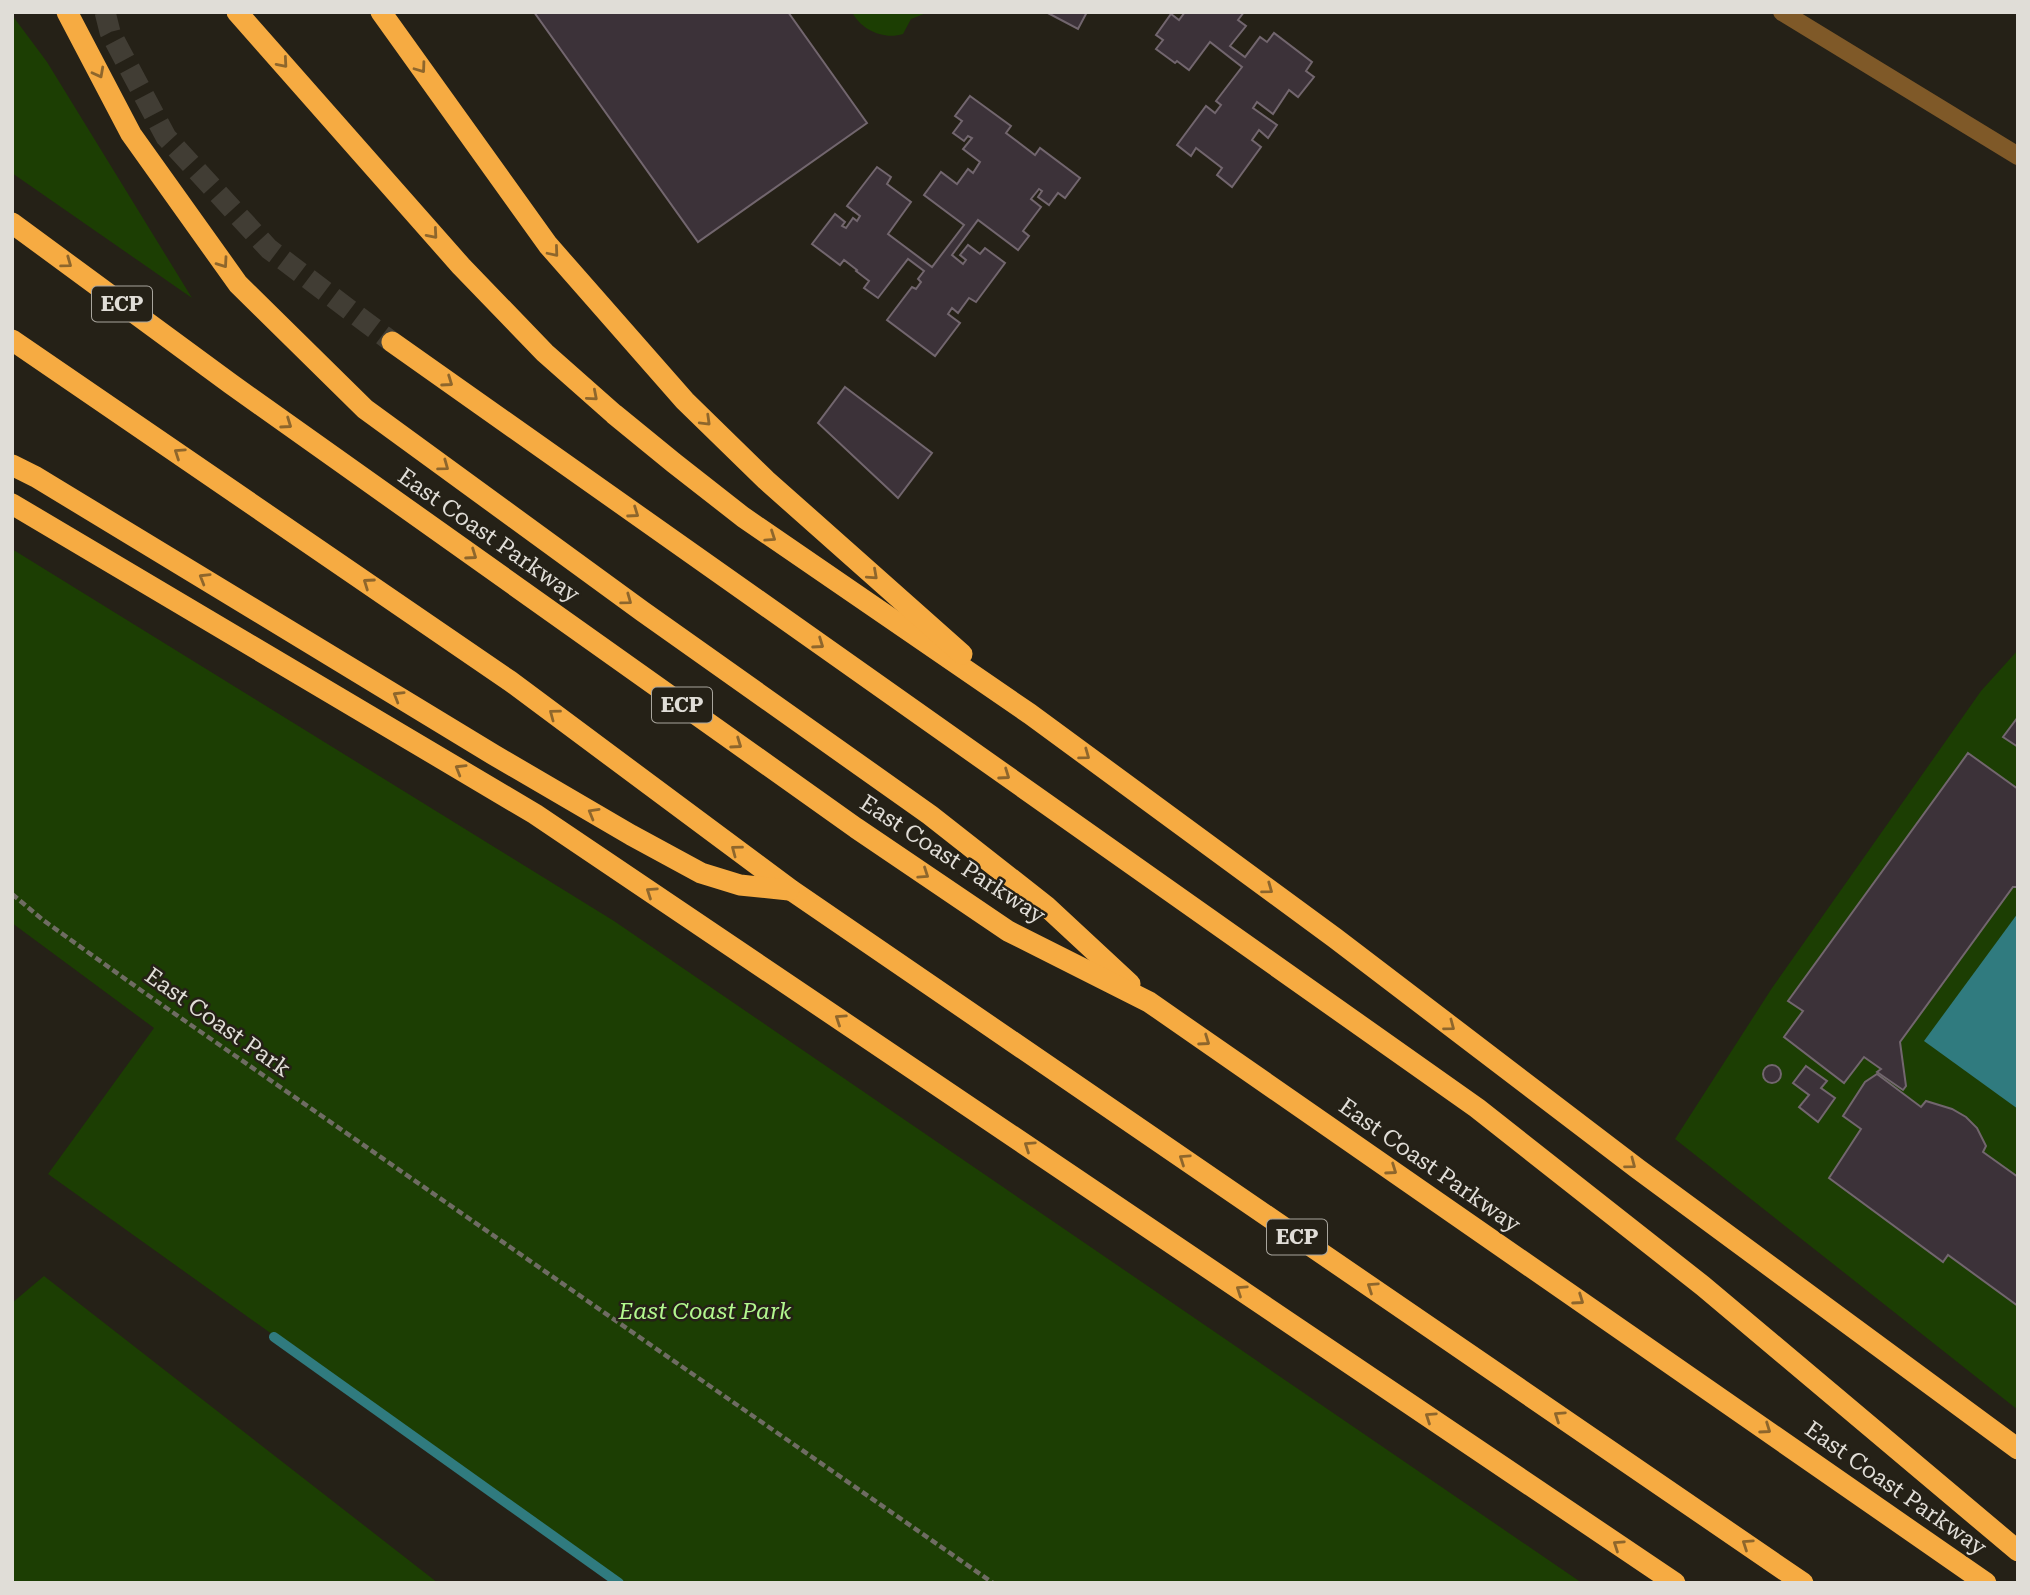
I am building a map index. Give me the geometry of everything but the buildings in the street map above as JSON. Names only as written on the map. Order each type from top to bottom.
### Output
[{"type":"highway","points":[[67,12],[131,134],[238,284],[365,409],[930,816],[1046,906],[1149,1002]]},
{"type":"highway","points":[[237,12],[461,266],[545,354],[614,414],[743,517],[1030,714],[1335,938],[1638,1169],[2018,1449]]},
{"type":"highway","points":[[381,12],[548,245],[685,401],[766,480],[1030,714]]},
{"type":"highway","name":"East Coast Parkway","points":[[12,223],[243,392],[856,828],[1008,931],[1149,1002],[1986,1583]]},
{"type":"highway","name":"ECP","points":[[12,340],[510,681],[791,890],[1804,1583]]},
{"type":"highway","points":[[392,342],[1477,1108],[1703,1286],[2018,1551]]},
{"type":"highway","points":[[12,465],[631,835],[701,873],[740,885],[791,890]]},
{"type":"highway","points":[[12,504],[535,814],[1675,1583]]},
{"type":"street","points":[[1782,12],[2018,156]]},
{"type":"path","name":"East Coast Park","points":[[12,894],[142,991],[993,1583]]},
{"type":"path","points":[[12,902],[20,901]]},
{"type":"green space","points":[[852,12],[929,12],[911,19],[903,34],[888,36],[861,24]]},
{"type":"green space","points":[[12,15],[47,62],[192,298],[12,173]]},
{"type":"green space","name":"East Coast Park","points":[[12,549],[614,921],[1582,1583],[620,1583],[48,1174],[154,1028],[12,923]]},
{"type":"green space","points":[[2018,650],[2018,1410],[1675,1139],[1772,988],[1981,691]]},
{"type":"green space","points":[[44,1276],[438,1583],[12,1583],[12,1303]]},
{"type":"water","points":[[2018,913],[2018,1109],[1924,1041]]},
{"type":"waterway","points":[[274,1337],[619,1583]]},
{"type":"tunnel","points":[[105,12],[110,32],[166,137],[269,249],[392,342]]}]
